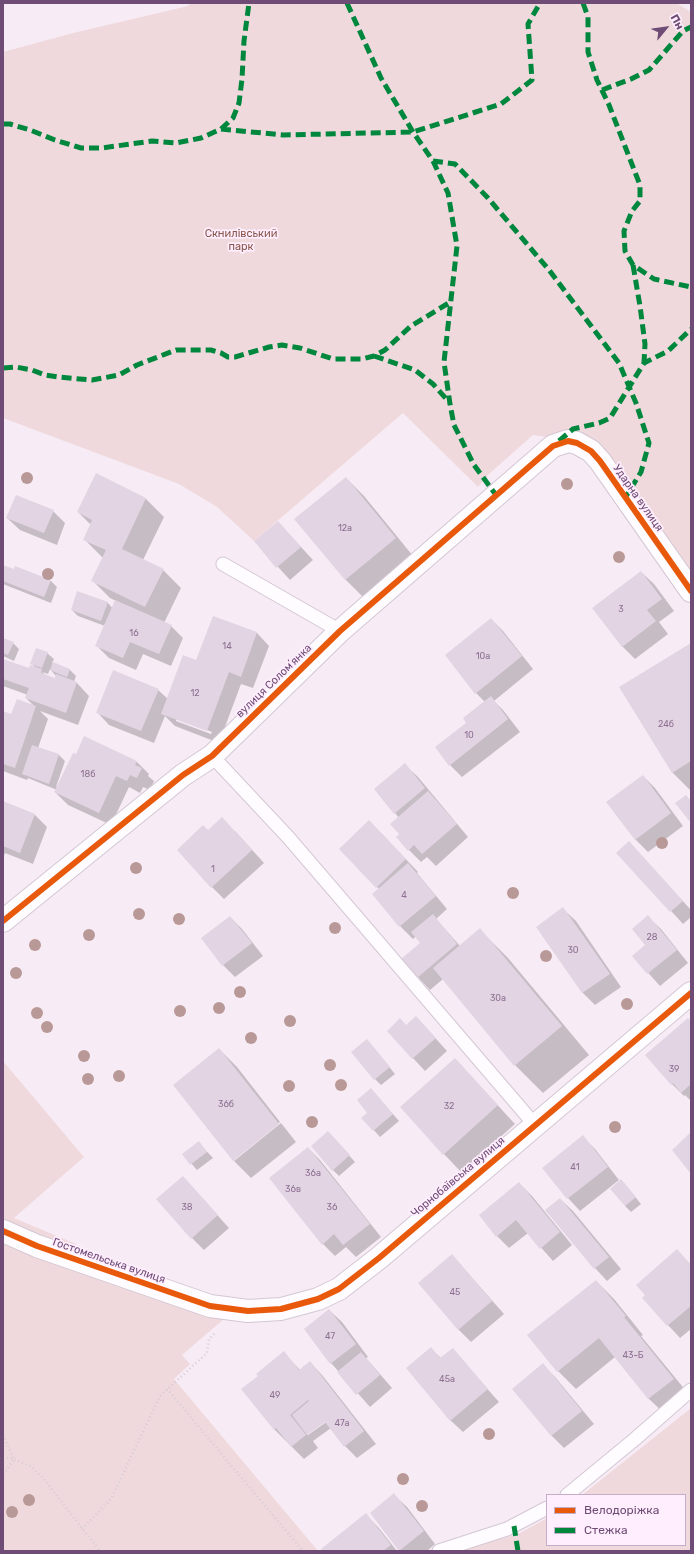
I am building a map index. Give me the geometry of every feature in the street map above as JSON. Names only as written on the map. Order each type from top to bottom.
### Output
[{"type":"street","name":"Ударна вулиця","points":[[552,446],[568,441],[577,443],[591,451],[600,461],[691,591]]},
{"type":"street","name":"вулиця Соломʼянка","points":[[3,921],[183,775],[212,756],[340,631],[552,446]]},
{"type":"street","name":"Чорнобаївська вулиця","points":[[210,1306],[240,1310],[281,1309],[318,1299],[339,1289],[379,1258],[691,993]]},
{"type":"street","name":"Гостомельська вулиця","points":[[3,1231],[37,1246],[210,1306]]},
{"type":"lane","points":[[223,564],[340,631]]},
{"type":"lane","points":[[212,756],[288,837],[535,1125]]},
{"type":"lane","points":[[568,1494],[691,1390]]},
{"type":"lane","points":[[438,1551],[507,1529],[546,1509]]},
{"type":"path","points":[[82,1529],[112,1499],[160,1396],[207,1352],[209,1338],[240,1310]]},
{"type":"path","points":[[167,1389],[303,1551]]},
{"type":"path","points":[[3,1435],[14,1459]]},
{"type":"path","points":[[3,1457],[14,1459],[30,1466],[43,1478],[100,1551]]},
{"type":"path","points":[[3,1475],[14,1459]]},
{"type":"green space","name":"Скнилівський парк","points":[[190,3],[676,3],[691,12],[691,572],[653,522],[561,434],[546,437],[533,435],[489,474],[478,487],[403,413],[254,541],[217,507],[179,484],[3,418],[3,52],[73,33],[188,6]]},
{"type":"green space","points":[[3,1061],[84,1157],[14,1218],[76,1244],[73,1250],[3,1223]]},
{"type":"green space","points":[[3,1242],[224,1319],[182,1355],[190,1364],[174,1379],[318,1551],[3,1551]]},
{"type":"green space","points":[[691,1408],[691,1551],[461,1551],[520,1533],[546,1519],[546,1546],[686,1546],[686,1494],[583,1494]]},
{"type":"building","points":[[96,473],[146,498],[122,549],[164,569],[145,607],[91,581],[106,550],[83,540],[92,520],[77,512]]},
{"type":"building","points":[[346,477],[396,538],[345,580],[294,519]]},
{"type":"building","points":[[16,495],[54,510],[44,533],[6,518]]},
{"type":"building","points":[[278,521],[301,547],[276,568],[254,541]]},
{"type":"building","points":[[3,565],[14,569],[15,566],[51,580],[44,597],[3,581]]},
{"type":"building","points":[[641,571],[662,599],[647,610],[656,621],[622,647],[592,608]]},
{"type":"building","points":[[77,591],[108,602],[101,621],[71,610]]},
{"type":"building","points":[[115,600],[172,625],[159,654],[130,642],[123,658],[95,646]]},
{"type":"building","points":[[213,616],[257,632],[241,677],[229,672],[207,731],[161,714],[183,655],[196,660]]},
{"type":"building","points":[[491,618],[522,656],[475,694],[445,655]]},
{"type":"building","points":[[3,638],[14,642],[8,655],[3,653]]},
{"type":"building","points":[[691,643],[691,761],[672,773],[619,687]]},
{"type":"building","points":[[36,648],[48,652],[42,668],[30,664]]},
{"type":"building","points":[[3,659],[29,668],[30,665],[42,669],[41,673],[55,678],[56,674],[77,682],[66,713],[25,698],[29,688],[3,679]]},
{"type":"building","points":[[53,662],[70,669],[67,677],[50,670]]},
{"type":"building","points":[[113,670],[159,689],[141,731],[96,713]]},
{"type":"building","points":[[491,696],[508,719],[449,766],[435,747],[466,723],[463,718]]},
{"type":"building","points":[[17,699],[36,706],[15,768],[3,764],[3,711],[11,714]]},
{"type":"building","points":[[84,736],[137,761],[135,765],[142,768],[137,778],[130,775],[127,781],[116,776],[99,813],[54,792],[73,753],[76,754]]},
{"type":"building","points":[[32,745],[59,754],[49,784],[22,774]]},
{"type":"building","points":[[405,763],[425,788],[394,814],[374,789]]},
{"type":"building","points":[[643,775],[671,813],[635,840],[606,802]]},
{"type":"building","points":[[428,791],[457,824],[422,854],[414,845],[408,851],[396,837],[399,834],[390,824]]},
{"type":"building","points":[[686,795],[691,801],[691,823],[675,803]]},
{"type":"building","points":[[3,801],[35,814],[20,853],[3,846]]},
{"type":"building","points":[[222,817],[252,850],[211,888],[177,850],[203,825],[208,830]]},
{"type":"building","points":[[369,820],[406,859],[376,888],[339,849]]},
{"type":"building","points":[[629,841],[683,901],[670,912],[616,853]]},
{"type":"building","points":[[408,863],[436,896],[399,927],[372,894]]},
{"type":"building","points":[[563,907],[610,974],[582,993],[536,927]]},
{"type":"building","points":[[433,914],[457,944],[417,978],[401,959],[420,943],[411,932]]},
{"type":"building","points":[[648,915],[677,950],[647,974],[632,956],[645,945],[632,929]]},
{"type":"building","points":[[230,916],[252,943],[222,966],[201,938]]},
{"type":"building","points":[[480,928],[562,1026],[514,1066],[433,968]]},
{"type":"building","points":[[416,1016],[436,1038],[412,1059],[387,1031],[400,1018],[406,1025]]},
{"type":"building","points":[[688,1018],[691,1021],[691,1084],[681,1093],[673,1083],[671,1085],[645,1055]]},
{"type":"building","points":[[367,1039],[390,1067],[374,1080],[351,1052]]},
{"type":"building","points":[[219,1048],[279,1124],[233,1161],[173,1085]]},
{"type":"building","points":[[455,1058],[498,1105],[443,1155],[400,1107]]},
{"type":"building","points":[[371,1088],[393,1114],[373,1131],[361,1118],[367,1113],[357,1100]]},
{"type":"building","points":[[328,1131],[350,1155],[332,1171],[311,1146]]},
{"type":"building","points":[[691,1132],[691,1174],[672,1150]]},
{"type":"building","points":[[583,1135],[608,1167],[567,1199],[542,1168]]},
{"type":"building","points":[[199,1141],[207,1152],[190,1165],[182,1154]]},
{"type":"building","points":[[308,1147],[370,1224],[343,1245],[334,1234],[322,1245],[269,1178]]},
{"type":"building","points":[[183,1176],[218,1215],[191,1239],[156,1199]]},
{"type":"building","points":[[621,1179],[636,1197],[625,1206],[610,1189]]},
{"type":"building","points":[[519,1182],[560,1232],[540,1249],[516,1220],[496,1237],[479,1215]]},
{"type":"building","points":[[560,1198],[609,1257],[594,1269],[545,1210]]},
{"type":"building","points":[[677,1249],[691,1265],[691,1306],[667,1326],[642,1298],[645,1295],[636,1285]]},
{"type":"building","points":[[452,1254],[492,1301],[458,1330],[418,1283]]},
{"type":"building","points":[[596,1280],[626,1316],[624,1317],[674,1379],[648,1399],[599,1338],[557,1372],[527,1335]]},
{"type":"building","points":[[329,1309],[356,1344],[330,1364],[304,1329]]},
{"type":"building","points":[[431,1347],[440,1358],[453,1348],[488,1389],[450,1421],[406,1368]]},
{"type":"building","points":[[284,1351],[299,1370],[310,1361],[364,1431],[344,1447],[325,1422],[307,1435],[292,1415],[309,1401],[308,1400],[290,1415],[306,1435],[291,1447],[276,1428],[274,1430],[241,1389],[258,1376],[256,1374]]},
{"type":"building","points":[[361,1352],[380,1375],[356,1395],[337,1372]]},
{"type":"building","points":[[543,1363],[582,1411],[551,1436],[512,1389]]},
{"type":"building","points":[[394,1493],[424,1531],[399,1551],[370,1513]]},
{"type":"building","points":[[366,1513],[391,1545],[383,1551],[323,1551],[321,1549]]},
{"type":"marked path","points":[[3,124],[10,124],[30,130],[81,148],[102,148],[152,141],[176,143],[201,138],[221,129],[233,118],[239,103],[249,3]]},
{"type":"marked path","points":[[347,3],[381,78],[413,132],[433,161],[448,193],[457,246],[444,362],[450,404],[454,425],[474,465],[496,495]]},
{"type":"marked path","points":[[221,129],[283,135],[413,132],[501,104],[532,80],[528,24],[540,3]]},
{"type":"marked path","points":[[583,3],[588,17],[588,52],[597,80],[609,105],[640,185],[640,201],[632,211],[624,231],[625,251],[633,265],[654,279],[691,287]]},
{"type":"marked path","points":[[602,90],[631,79],[649,70],[683,31],[691,27]]},
{"type":"marked path","points":[[433,161],[455,164],[488,198],[549,270],[619,363],[636,403],[649,443],[641,472],[625,498]]},
{"type":"marked path","points":[[633,265],[645,344],[644,363]]},
{"type":"marked path","points":[[3,368],[16,367],[32,370],[45,375],[92,380],[119,375],[137,365],[176,350],[211,350],[228,357],[235,357],[269,347],[282,345],[300,348],[333,359],[362,359],[374,356],[385,350],[411,326],[452,301]]},
{"type":"marked path","points":[[559,441],[573,429],[599,423],[610,418],[644,363],[668,351],[691,329]]},
{"type":"marked path","points":[[374,356],[415,370],[433,384],[450,403]]},
{"type":"marked path","points":[[514,1526],[518,1551]]},
{"type":"cycle path","points":[[3,921],[183,775],[212,756],[340,631],[553,446],[568,441],[577,443],[591,451],[600,461],[691,591]]},
{"type":"cycle path","points":[[3,1231],[37,1246],[210,1306],[248,1311],[281,1309],[318,1299],[339,1289],[379,1258],[691,993]]}]
